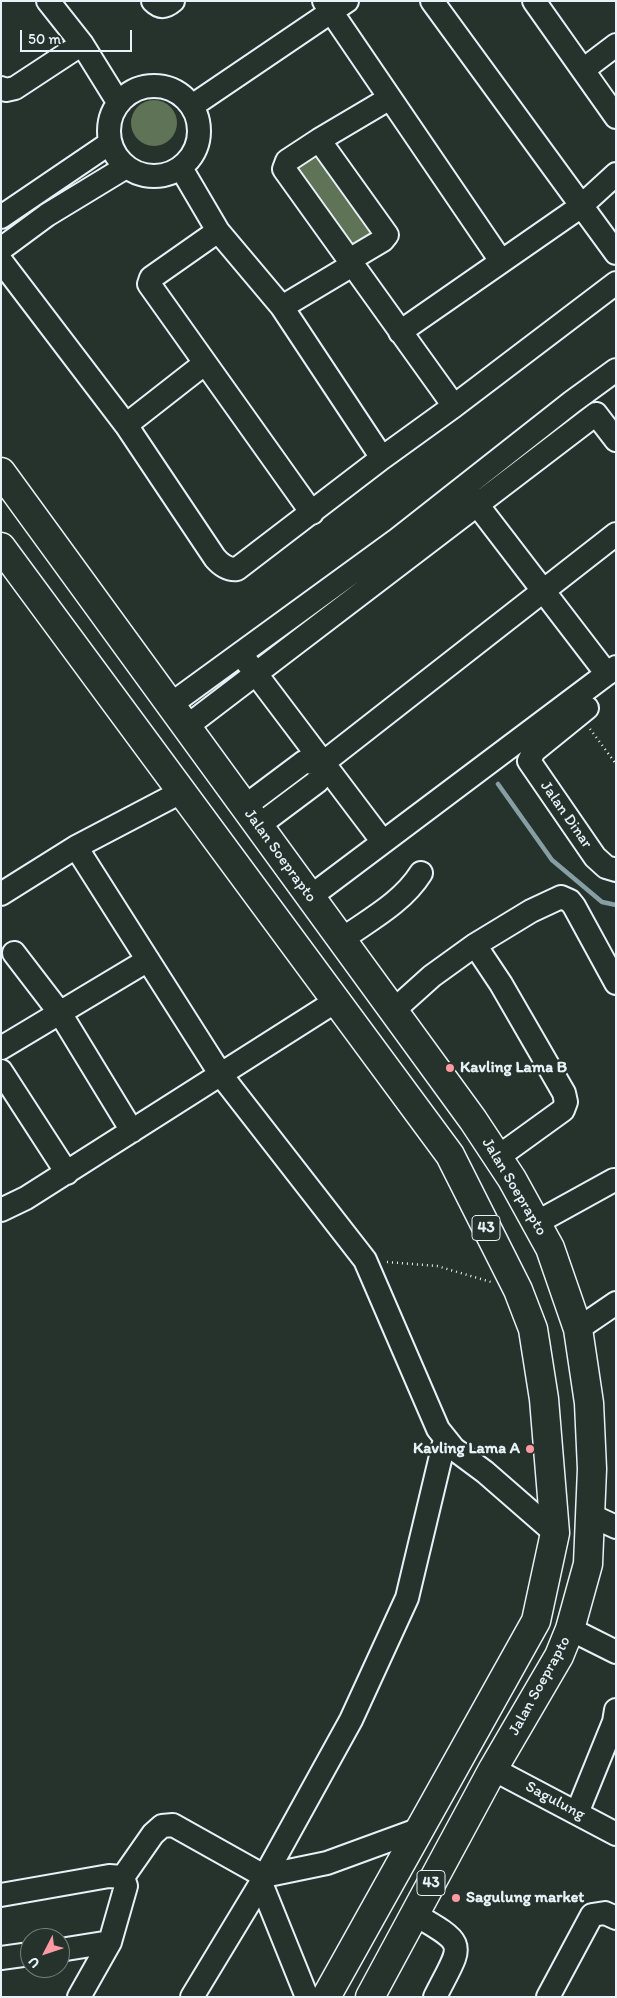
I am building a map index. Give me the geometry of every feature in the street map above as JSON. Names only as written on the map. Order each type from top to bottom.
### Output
[{"type":"highway","name":"Jalan Soeprapto","points":[[1,472],[498,1157],[550,1248],[578,1329],[589,1403],[592,1469],[588,1564],[570,1629],[560,1656],[493,1769],[370,1997]]},
{"type":"highway","name":"43","points":[[1,547],[450,1155],[518,1290],[533,1329],[544,1399],[555,1533],[536,1621],[326,1997]]},
{"type":"street","points":[[48,1],[82,44],[118,102]]},
{"type":"street","points":[[153,1],[162,7],[166,7],[173,1]]},
{"type":"street","points":[[432,1],[580,207],[616,253]]},
{"type":"street","points":[[534,1],[616,117]]},
{"type":"street","points":[[192,106],[334,4],[390,98],[501,261]]},
{"type":"street","points":[[1,88],[6,90],[15,88],[82,44]]},
{"type":"street","points":[[583,70],[616,45]]},
{"type":"street","points":[[156,85],[170,88],[183,95],[192,106],[199,122],[199,139],[193,155],[181,168],[168,174],[154,176],[139,174],[126,167],[116,156],[110,143],[108,129],[111,115],[118,102],[128,92],[156,85]]},
{"type":"street","points":[[390,98],[287,161],[284,169],[454,406]]},
{"type":"street","points":[[282,307],[352,262],[382,240],[387,234],[319,140]]},
{"type":"street","points":[[1,217],[110,143]]},
{"type":"street","points":[[1,249],[47,215],[126,167]]},
{"type":"street","points":[[181,168],[218,230],[282,307],[382,458]]},
{"type":"street","points":[[400,332],[580,207],[616,174]]},
{"type":"street","points":[[218,230],[149,282],[150,287],[312,513]]},
{"type":"street","points":[[1,261],[126,425],[215,558],[225,567],[231,569],[237,569],[616,283]]},
{"type":"street","points":[[126,425],[204,364]]},
{"type":"street","points":[[170,705],[398,539],[572,402],[616,370]]},
{"type":"street","points":[[186,727],[596,414],[616,440]]},
{"type":"street","points":[[464,487],[543,591],[613,676]]},
{"type":"street","points":[[251,817],[304,762],[323,762],[616,534]]},
{"type":"street","points":[[241,653],[383,842]]},
{"type":"street","points":[[579,714],[613,676]]},
{"type":"street","points":[[310,897],[613,676]]},
{"type":"street","name":"Jalan Dinar","points":[[579,714],[534,751],[529,761],[595,857],[611,869]]},
{"type":"street","points":[[1,894],[76,847],[181,792]]},
{"type":"street","points":[[76,847],[221,1075],[365,1260],[438,1429],[454,1449],[485,1472],[555,1533]]},
{"type":"street","points":[[340,940],[398,901],[408,892],[421,873]]},
{"type":"street","points":[[393,1011],[432,976],[475,945],[531,911],[561,897],[570,901],[574,906],[616,983]]},
{"type":"street","points":[[475,945],[502,984],[566,1097],[563,1110],[498,1157]]},
{"type":"street","points":[[14,953],[60,1013],[132,1131]]},
{"type":"street","points":[[1,1048],[148,960]]},
{"type":"street","points":[[1,1210],[26,1198],[67,1173],[336,1002]]},
{"type":"street","points":[[1,1071],[67,1173]]},
{"type":"street","points":[[536,1223],[614,1180]]},
{"type":"street","points":[[578,1329],[616,1303]]},
{"type":"street","points":[[192,1997],[262,1879],[352,1720],[407,1598],[445,1439]]},
{"type":"street","points":[[590,1515],[616,1527]]},
{"type":"street","points":[[570,1629],[616,1652]]},
{"type":"street","points":[[577,1813],[614,1722],[616,1710]]},
{"type":"street","name":"Sagulung","points":[[493,1769],[616,1834]]},
{"type":"street","points":[[123,1877],[153,1834],[162,1826],[173,1825],[262,1879],[307,1997]]},
{"type":"street","points":[[262,1879],[327,1863],[420,1828]]},
{"type":"street","points":[[1,1895],[109,1876],[123,1877]]},
{"type":"street","points":[[79,1997],[110,1942],[126,1886],[123,1877]]},
{"type":"street","points":[[548,1997],[592,1915],[605,1913],[616,1918]]},
{"type":"street","points":[[414,1914],[446,1932],[455,1942],[457,1953],[435,1997]]},
{"type":"street","points":[[70,1948],[110,1942]]},
{"type":"street","points":[[1,1958],[20,1955]]},
{"type":"path","points":[[579,714],[616,764]]},
{"type":"path","points":[[365,1260],[437,1266],[518,1290]]},
{"type":"green space","points":[[154,100],[167,104],[173,110],[177,123],[173,136],[167,142],[154,146],[141,142],[135,136],[131,123],[135,110],[141,104]]},
{"type":"green space","points":[[319,141],[386,235],[351,259],[285,167]]},
{"type":"waterway","points":[[498,784],[552,860],[602,902],[616,905]]},
{"type":"place","name":"Kavling Lama B","points":[[450,1068]]},
{"type":"place","name":"Kavling Lama A","points":[[530,1449]]},
{"type":"place","name":"Sagulung market","points":[[456,1898]]}]
